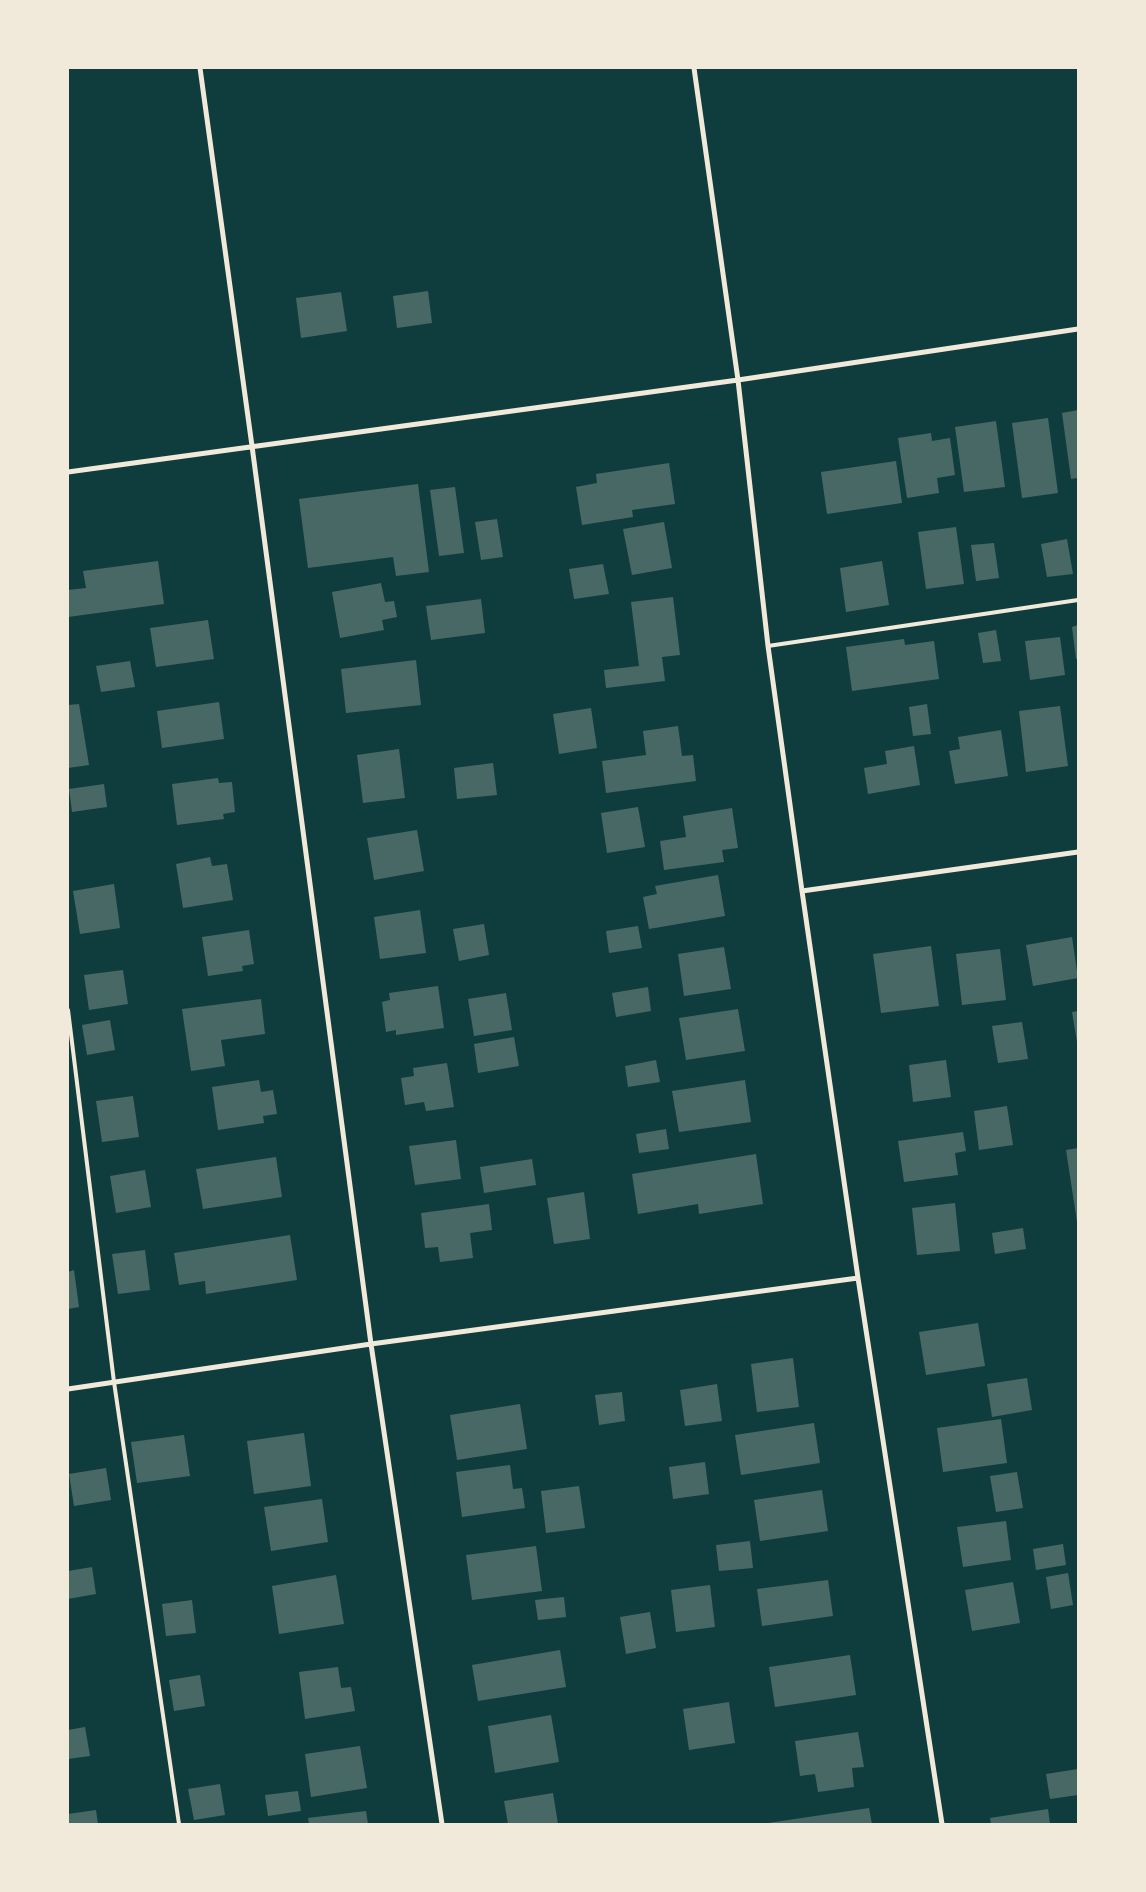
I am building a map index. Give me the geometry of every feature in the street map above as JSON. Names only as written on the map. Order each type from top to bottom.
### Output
[{"type":"street","points":[[200,68],[371,1344],[442,1824]]},
{"type":"street","points":[[694,68],[738,380],[768,646],[802,890],[858,1278],[942,1824]]},
{"type":"street","points":[[68,472],[738,380],[1078,329]]},
{"type":"street","points":[[802,890],[1078,852]]},
{"type":"street","points":[[68,1389],[371,1344],[858,1278]]},
{"type":"lane","points":[[768,646],[1078,600]]},
{"type":"lane","points":[[68,1010],[114,1382],[179,1824]]},
{"type":"building","points":[[428,291],[432,323],[397,328],[393,296]]},
{"type":"building","points":[[341,292],[347,331],[301,338],[296,298]]},
{"type":"building","points":[[1078,410],[1078,478],[1071,479],[1062,413]]},
{"type":"building","points":[[1048,418],[1058,493],[1022,498],[1012,423]]},
{"type":"building","points":[[996,421],[1005,487],[964,492],[955,427]]},
{"type":"building","points":[[931,433],[932,441],[950,438],[955,475],[937,478],[939,493],[907,498],[898,438]]},
{"type":"building","points":[[896,461],[902,503],[827,514],[821,472]]},
{"type":"building","points":[[669,463],[675,504],[632,510],[633,517],[582,525],[576,487],[597,483],[596,474]]},
{"type":"building","points":[[418,484],[429,572],[396,576],[393,557],[308,568],[299,499]]},
{"type":"building","points":[[455,487],[464,553],[439,556],[430,490]]},
{"type":"building","points":[[497,519],[503,557],[481,560],[475,522]]},
{"type":"building","points":[[664,522],[672,568],[632,575],[623,529]]},
{"type":"building","points":[[956,527],[964,584],[926,589],[918,532]]},
{"type":"building","points":[[1067,539],[1073,574],[1047,577],[1041,544]]},
{"type":"building","points":[[994,543],[999,578],[976,581],[971,545]]},
{"type":"building","points":[[158,561],[164,604],[68,617],[68,590],[86,588],[83,571]]},
{"type":"building","points":[[882,561],[889,605],[846,612],[840,568]]},
{"type":"building","points":[[603,564],[609,594],[574,599],[569,569]]},
{"type":"building","points":[[381,583],[385,602],[394,601],[397,617],[382,620],[384,630],[340,638],[332,592]]},
{"type":"building","points":[[673,597],[680,655],[662,657],[665,681],[606,688],[604,670],[639,666],[631,602]]},
{"type":"building","points":[[481,599],[485,633],[431,640],[426,606]]},
{"type":"building","points":[[208,620],[214,659],[156,667],[150,628]]},
{"type":"building","points":[[1078,625],[1078,659],[1076,659],[1072,627]]},
{"type":"building","points":[[996,630],[1001,661],[983,663],[978,633]]},
{"type":"building","points":[[1060,637],[1065,675],[1030,680],[1025,641]]},
{"type":"building","points":[[904,639],[905,645],[934,641],[939,679],[852,691],[846,647]]},
{"type":"building","points":[[416,660],[421,705],[346,713],[341,669]]},
{"type":"building","points":[[130,661],[135,687],[101,692],[96,666]]},
{"type":"building","points":[[219,702],[224,739],[162,748],[157,711]]},
{"type":"building","points":[[79,704],[89,765],[68,768],[68,705]]},
{"type":"building","points":[[927,704],[931,734],[913,736],[909,707]]},
{"type":"building","points":[[1060,706],[1068,766],[1026,772],[1019,711]]},
{"type":"building","points":[[591,708],[597,748],[559,754],[553,714]]},
{"type":"building","points":[[678,726],[682,756],[693,755],[696,781],[606,793],[602,761],[646,755],[643,731]]},
{"type":"building","points":[[1001,730],[1008,776],[955,784],[949,751],[960,749],[958,737]]},
{"type":"building","points":[[914,746],[920,785],[868,794],[864,768],[887,764],[885,751]]},
{"type":"building","points":[[399,749],[405,798],[363,803],[357,755]]},
{"type":"building","points":[[493,763],[497,795],[457,799],[454,768]]},
{"type":"building","points":[[218,778],[219,783],[232,782],[235,812],[223,814],[224,819],[177,825],[172,784]]},
{"type":"building","points":[[104,784],[107,807],[72,812],[69,789]]},
{"type":"building","points":[[638,807],[645,847],[607,853],[601,813]]},
{"type":"building","points":[[732,808],[738,848],[722,850],[724,862],[664,870],[660,841],[686,837],[683,816]]},
{"type":"building","points":[[417,830],[424,871],[374,880],[367,838]]},
{"type":"building","points":[[210,857],[212,866],[227,864],[233,900],[183,908],[176,864]]},
{"type":"building","points":[[718,875],[725,916],[649,929],[643,897],[657,894],[655,886]]},
{"type":"building","points":[[114,884],[120,928],[80,934],[73,891]]},
{"type":"building","points":[[420,910],[426,953],[380,959],[374,917]]},
{"type":"building","points":[[484,924],[489,955],[459,961],[453,929]]},
{"type":"building","points":[[638,926],[642,948],[609,953],[606,931]]},
{"type":"building","points":[[249,930],[254,964],[242,966],[243,971],[208,976],[202,937]]},
{"type":"building","points":[[1072,937],[1078,978],[1033,986],[1026,945]]},
{"type":"building","points":[[931,946],[939,1006],[881,1013],[873,954]]},
{"type":"building","points":[[724,947],[731,989],[684,996],[678,954]]},
{"type":"building","points":[[1000,949],[1006,1000],[962,1005],[956,954]]},
{"type":"building","points":[[123,970],[128,1004],[89,1010],[84,975]]},
{"type":"building","points":[[438,986],[444,1028],[396,1035],[396,1030],[386,1032],[382,1002],[390,1000],[389,993]]},
{"type":"building","points":[[648,987],[651,1011],[616,1017],[612,993]]},
{"type":"building","points":[[506,993],[512,1030],[474,1036],[468,999]]},
{"type":"building","points":[[261,999],[265,1034],[221,1040],[225,1066],[191,1071],[182,1009]]},
{"type":"building","points":[[738,1009],[745,1051],[686,1060],[679,1018]]},
{"type":"building","points":[[1078,1011],[1078,1041],[1077,1042],[1072,1012]]},
{"type":"building","points":[[110,1020],[115,1050],[87,1055],[82,1025]]},
{"type":"building","points":[[1022,1022],[1028,1059],[998,1063],[992,1026]]},
{"type":"building","points":[[514,1037],[519,1066],[478,1073],[474,1044]]},
{"type":"building","points":[[656,1060],[660,1082],[628,1087],[625,1066]]},
{"type":"building","points":[[946,1060],[951,1097],[913,1102],[909,1065]]},
{"type":"building","points":[[447,1063],[454,1107],[426,1111],[424,1102],[405,1105],[401,1078],[414,1076],[413,1068]]},
{"type":"building","points":[[259,1080],[261,1092],[273,1090],[277,1114],[263,1116],[264,1123],[218,1130],[212,1087]]},
{"type":"building","points":[[745,1080],[751,1122],[679,1132],[672,1091]]},
{"type":"building","points":[[133,1096],[139,1137],[102,1142],[96,1101]]},
{"type":"building","points":[[1007,1106],[1013,1145],[979,1150],[974,1111]]},
{"type":"building","points":[[666,1129],[669,1149],[639,1153],[636,1134]]},
{"type":"building","points":[[963,1132],[966,1151],[955,1153],[958,1175],[904,1182],[898,1141]]},
{"type":"building","points":[[456,1140],[461,1179],[415,1185],[409,1146]]},
{"type":"building","points":[[1078,1148],[1078,1222],[1077,1222],[1066,1150]]},
{"type":"building","points":[[756,1154],[763,1204],[699,1214],[698,1204],[638,1214],[632,1174]]},
{"type":"building","points":[[276,1157],[282,1197],[203,1209],[196,1169]]},
{"type":"building","points":[[532,1159],[536,1185],[484,1193],[480,1167]]},
{"type":"building","points":[[145,1170],[151,1207],[116,1213],[110,1176]]},
{"type":"building","points":[[584,1192],[590,1239],[554,1244],[547,1198]]},
{"type":"building","points":[[955,1203],[960,1251],[917,1255],[912,1208]]},
{"type":"building","points":[[489,1204],[492,1230],[470,1233],[473,1258],[440,1262],[438,1247],[425,1248],[421,1213]]},
{"type":"building","points":[[1023,1228],[1026,1249],[995,1254],[992,1233]]},
{"type":"building","points":[[290,1235],[297,1280],[206,1294],[205,1281],[179,1285],[174,1253]]},
{"type":"building","points":[[145,1250],[150,1290],[118,1294],[112,1254]]},
{"type":"building","points":[[74,1270],[79,1307],[68,1309],[68,1272]]},
{"type":"building","points":[[978,1323],[985,1366],[926,1375],[919,1332]]},
{"type":"building","points":[[793,1358],[799,1407],[757,1412],[751,1364]]},
{"type":"building","points":[[1027,1378],[1032,1410],[992,1417],[987,1384]]},
{"type":"building","points":[[717,1384],[722,1421],[685,1426],[680,1390]]},
{"type":"building","points":[[622,1392],[625,1421],[599,1425],[595,1395]]},
{"type":"building","points":[[520,1404],[527,1449],[457,1460],[450,1415]]},
{"type":"building","points":[[1001,1419],[1007,1463],[943,1472],[937,1428]]},
{"type":"building","points":[[814,1423],[820,1463],[741,1475],[735,1435]]},
{"type":"building","points":[[304,1433],[311,1486],[254,1494],[247,1441]]},
{"type":"building","points":[[184,1435],[190,1476],[137,1483],[131,1442]]},
{"type":"building","points":[[705,1462],[709,1494],[673,1499],[669,1467]]},
{"type":"building","points":[[510,1465],[513,1489],[522,1488],[525,1508],[462,1517],[456,1472]]},
{"type":"building","points":[[106,1468],[111,1500],[74,1506],[69,1474]]},
{"type":"building","points":[[1017,1472],[1023,1508],[996,1512],[990,1476]]},
{"type":"building","points":[[579,1486],[585,1528],[546,1533],[541,1491]]},
{"type":"building","points":[[822,1490],[828,1531],[760,1541],[754,1500]]},
{"type":"building","points":[[322,1499],[328,1542],[271,1551],[264,1507]]},
{"type":"building","points":[[1006,1521],[1011,1560],[963,1567],[957,1527]]},
{"type":"building","points":[[750,1541],[753,1568],[719,1571],[716,1545]]},
{"type":"building","points":[[1063,1544],[1066,1565],[1036,1570],[1033,1549]]},
{"type":"building","points":[[536,1546],[542,1591],[472,1600],[466,1555]]},
{"type":"building","points":[[92,1567],[96,1594],[68,1599],[68,1571]]},
{"type":"building","points":[[1068,1573],[1073,1605],[1051,1609],[1046,1577]]},
{"type":"building","points":[[336,1575],[344,1624],[279,1634],[272,1586]]},
{"type":"building","points":[[828,1580],[833,1616],[762,1626],[757,1589]]},
{"type":"building","points":[[1013,1582],[1020,1623],[972,1631],[965,1590]]},
{"type":"building","points":[[710,1585],[715,1627],[676,1632],[671,1590]]},
{"type":"building","points":[[564,1597],[566,1617],[538,1620],[535,1600]]},
{"type":"building","points":[[192,1600],[196,1633],[166,1636],[162,1604]]},
{"type":"building","points":[[650,1612],[656,1648],[626,1654],[620,1617]]},
{"type":"building","points":[[560,1650],[566,1687],[478,1701],[472,1665]]},
{"type":"building","points":[[850,1655],[856,1695],[775,1707],[769,1667]]},
{"type":"building","points":[[338,1667],[341,1688],[351,1687],[355,1711],[305,1719],[299,1672]]},
{"type":"building","points":[[200,1675],[205,1706],[174,1711],[169,1680]]},
{"type":"building","points":[[729,1702],[735,1743],[689,1750],[683,1709]]},
{"type":"building","points":[[551,1715],[559,1762],[495,1773],[488,1726]]},
{"type":"building","points":[[85,1727],[90,1756],[68,1759],[68,1730]]},
{"type":"building","points":[[858,1732],[864,1767],[852,1768],[854,1787],[818,1792],[815,1774],[800,1776],[795,1741]]},
{"type":"building","points":[[360,1746],[367,1788],[311,1797],[305,1754]]},
{"type":"building","points":[[1078,1769],[1078,1795],[1050,1799],[1046,1774]]},
{"type":"building","points":[[220,1784],[225,1815],[194,1820],[188,1789]]},
{"type":"building","points":[[298,1791],[301,1811],[268,1816],[265,1795]]},
{"type":"building","points":[[553,1793],[558,1824],[508,1824],[504,1801]]},
{"type":"building","points":[[869,1808],[872,1824],[768,1823]]},
{"type":"building","points":[[1048,1809],[1050,1824],[991,1824],[990,1818]]},
{"type":"building","points":[[96,1810],[98,1824],[68,1824],[68,1814]]},
{"type":"building","points":[[366,1811],[368,1824],[309,1824],[308,1818]]}]
